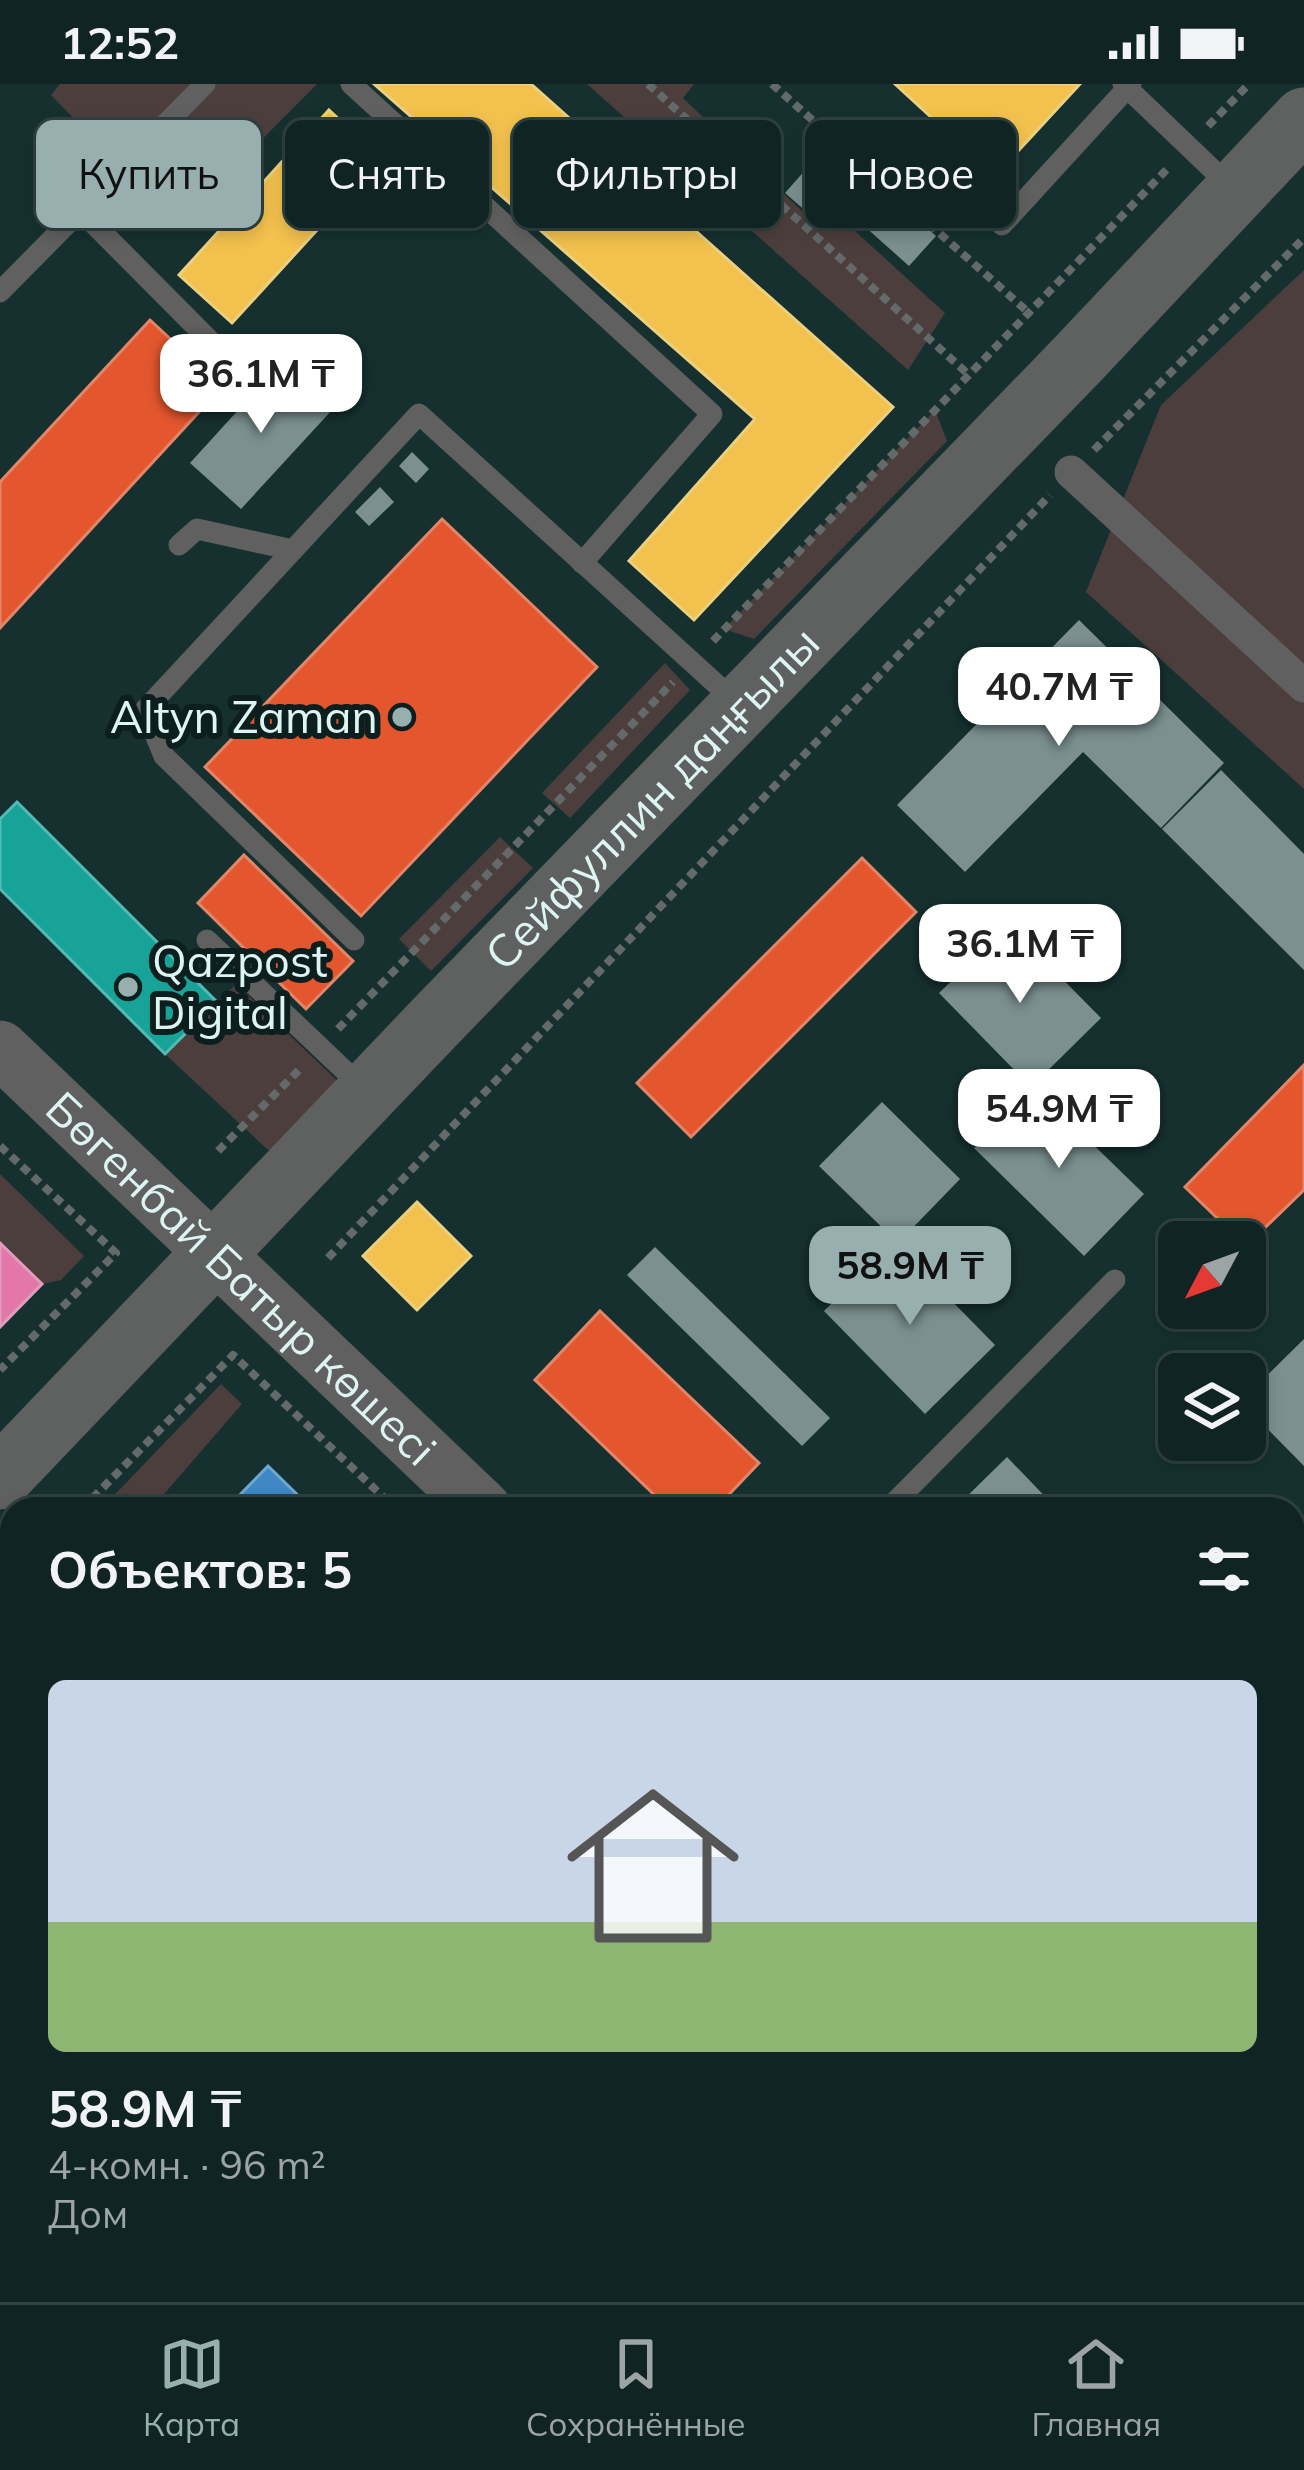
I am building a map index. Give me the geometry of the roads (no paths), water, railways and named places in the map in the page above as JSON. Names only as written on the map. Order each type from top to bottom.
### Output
[{"type":"main road","name":"Сейфуллин даңғылы","points":[[0,1478],[1304,119]]},
{"type":"street","points":[[1072,472],[1304,686]]},
{"type":"street","name":"Бөгенбай Батыр көшесі","points":[[0,1049],[470,1497]]},
{"type":"lane","points":[[169,120],[205,84]]},
{"type":"lane","points":[[351,84],[712,414],[582,562]]},
{"type":"lane","points":[[1016,210],[1128,86],[1234,189]]},
{"type":"lane","points":[[0,292],[62,228]]},
{"type":"lane","points":[[98,228],[234,365]]},
{"type":"lane","points":[[354,940],[164,756],[145,710],[419,414],[742,707]]},
{"type":"lane","points":[[179,545],[197,529],[293,550]]},
{"type":"lane","points":[[207,940],[368,1092]]},
{"type":"lane","points":[[900,1497],[1115,1280]]},
{"type":"place","name":"Altyn Zaman","points":[[402,717]]},
{"type":"place","name":"Qazpost Digital","points":[[128,987]]}]
